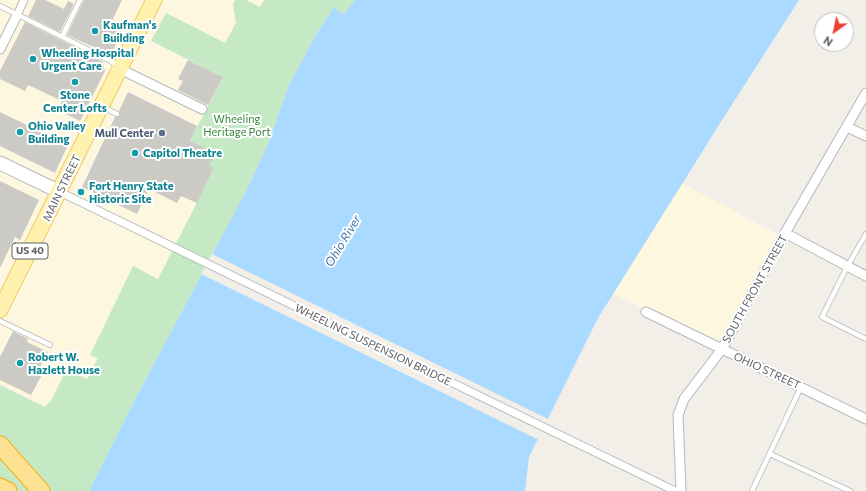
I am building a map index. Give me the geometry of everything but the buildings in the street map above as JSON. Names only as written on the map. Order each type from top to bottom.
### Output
[{"type":"highway","points":[[0,445],[41,491]]},
{"type":"highway","points":[[0,487],[8,491]]},
{"type":"main road","name":"MAIN STREET","points":[[0,310],[60,192],[154,0]]},
{"type":"main road","points":[[0,163],[60,192]]},
{"type":"street","points":[[0,49],[24,0]]},
{"type":"street","points":[[120,69],[202,109]]},
{"type":"street","name":"SOUTH FRONT STREET","points":[[681,491],[678,415],[684,399],[722,349],[785,233],[866,93]]},
{"type":"street","points":[[847,127],[866,136]]},
{"type":"street","name":"WHEELING SUSPENSION BRIDGE","points":[[60,192],[675,491]]},
{"type":"street","points":[[785,233],[866,276]]},
{"type":"street","name":"OHIO STREET","points":[[646,312],[866,419]]},
{"type":"lane","points":[[62,37],[80,0]]},
{"type":"lane","points":[[0,6],[111,61],[120,69]]},
{"type":"lane","points":[[102,106],[117,114]]},
{"type":"lane","points":[[866,234],[847,267],[822,318],[866,339]]},
{"type":"lane","points":[[0,321],[50,345]]},
{"type":"lane","points":[[752,491],[801,387]]},
{"type":"lane","points":[[770,454],[850,491]]},
{"type":"shaded area","points":[[0,0],[264,0],[190,140],[216,153],[210,166],[214,168],[170,257],[158,279],[149,275],[90,355],[98,358],[87,379],[66,370],[52,399],[45,407],[0,385]]},
{"type":"shaded area","points":[[682,183],[783,237],[722,349],[613,294]]},
{"type":"green space","name":"Wheeling Heritage Port","points":[[235,0],[246,0],[260,7],[264,0],[355,0],[343,15],[334,7],[317,33],[289,85],[268,144],[247,189],[138,394],[89,491],[0,491],[0,385],[45,407],[52,399],[66,370],[87,379],[98,358],[90,355],[133,266],[158,279],[214,169],[209,166],[215,153],[190,141],[223,77],[151,41],[166,13],[225,43],[236,23],[233,4]]},
{"type":"water","name":"Ohio River","points":[[355,0],[799,0],[598,318],[529,457],[525,491],[89,491],[138,394],[247,189],[268,144],[289,85],[317,33],[334,7],[343,15]]},
{"type":"pier","points":[[212,254],[550,420],[539,440],[201,274]]},
{"type":"place","name":"Kaufman's Building","points":[[95,31]]},
{"type":"place","name":"Wheeling Hospital Urgent Care","points":[[33,59]]},
{"type":"place","name":"Stone Center Lofts","points":[[75,82]]},
{"type":"place","name":"Ohio Valley Building","points":[[20,132]]},
{"type":"place","name":"Mull Center","points":[[162,133]]},
{"type":"place","name":"Capitol Theatre","points":[[135,153]]},
{"type":"place","name":"Fort Henry State Historic Site","points":[[81,192]]},
{"type":"place","name":"Robert W. Hazlett House","points":[[20,363]]}]
